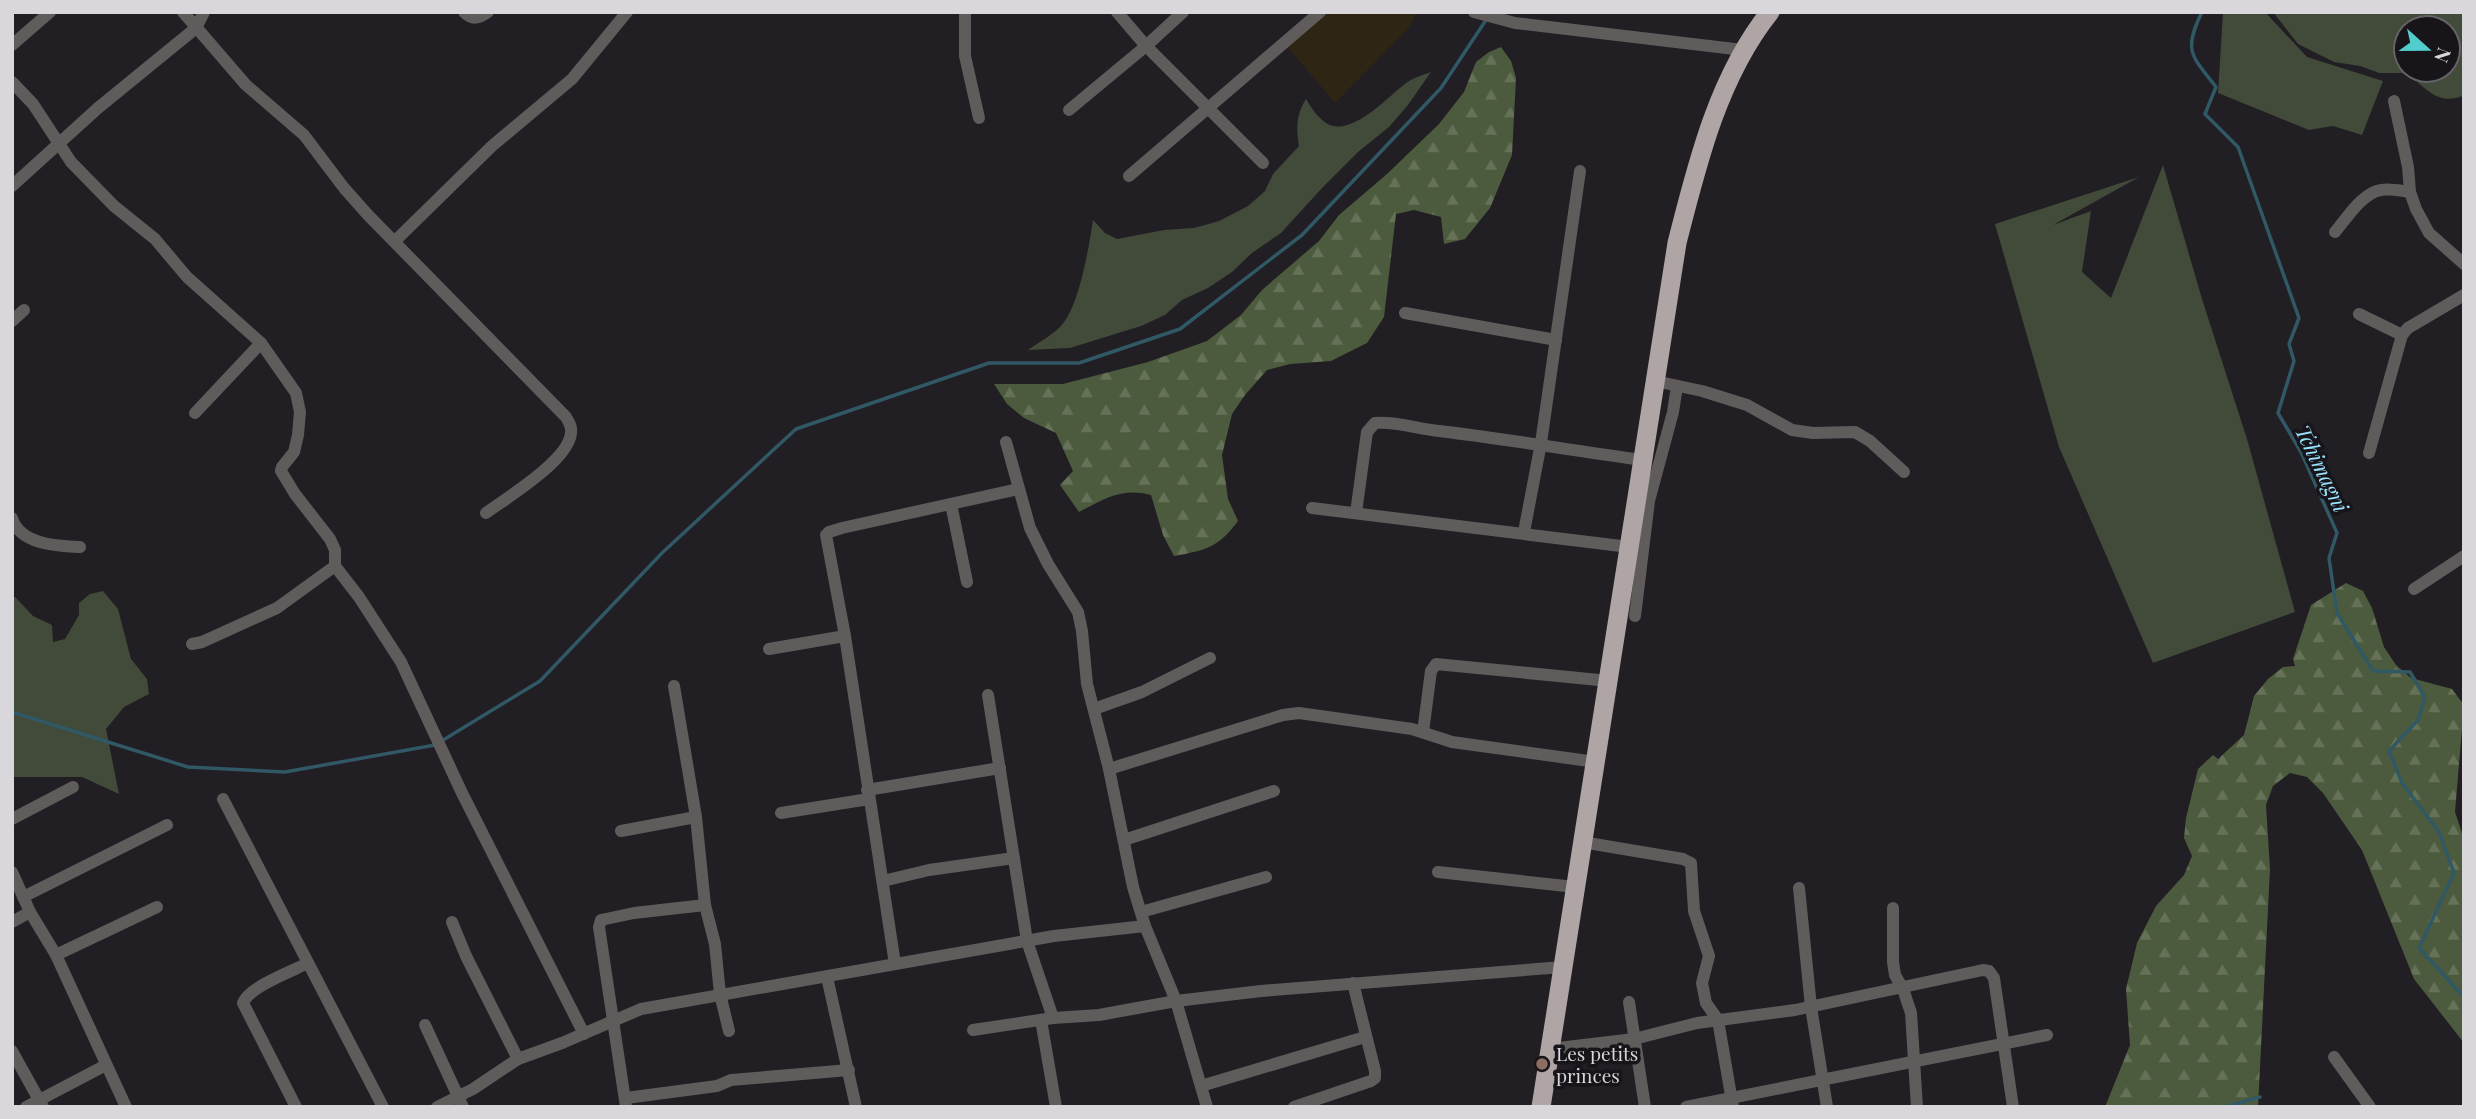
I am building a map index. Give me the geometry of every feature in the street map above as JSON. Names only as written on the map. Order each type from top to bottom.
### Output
[{"type":"highway","points":[[1541,1107],[1677,243],[1691,187],[1725,87],[1743,50],[1770,12]]},
{"type":"street","points":[[12,45],[50,12]]},
{"type":"street","points":[[183,12],[246,85],[304,135],[344,188],[571,425],[569,440],[551,464],[486,513]]},
{"type":"street","points":[[12,186],[98,108],[196,28],[204,12]]},
{"type":"street","points":[[464,12],[469,17],[477,18],[488,12]]},
{"type":"street","points":[[395,241],[492,146],[572,79],[627,12]]},
{"type":"street","points":[[965,12],[965,56],[979,118]]},
{"type":"street","points":[[1117,12],[1146,46],[1263,163]]},
{"type":"street","points":[[1069,110],[1183,12]]},
{"type":"street","points":[[1129,176],[1320,12]]},
{"type":"street","points":[[1474,12],[1515,23],[1743,50]]},
{"type":"street","points":[[12,82],[33,104],[71,162],[114,206],[155,239],[187,277],[261,343],[296,393],[300,412],[294,452],[281,471],[330,539],[335,550],[335,566],[359,597],[401,662],[462,793],[584,1034]]},
{"type":"street","points":[[2394,101],[2408,167],[2410,192],[2423,225],[2464,264]]},
{"type":"street","points":[[1524,532],[1541,443],[1580,171]]},
{"type":"street","points":[[2335,232],[2358,204],[2375,191],[2384,189],[2410,192]]},
{"type":"street","points":[[2368,453],[2402,335],[2408,328],[2464,295]]},
{"type":"street","points":[[12,321],[24,310]]},
{"type":"street","points":[[1405,313],[1556,340]]},
{"type":"street","points":[[2360,314],[2402,335]]},
{"type":"street","points":[[195,413],[261,343]]},
{"type":"street","points":[[1655,381],[1747,405],[1792,430],[1813,433],[1855,432],[1870,440],[1904,472]]},
{"type":"street","points":[[1635,616],[1649,501],[1673,412],[1677,386]]},
{"type":"street","points":[[1356,513],[1367,432],[1375,423],[1541,443],[1643,460]]},
{"type":"street","points":[[1006,442],[1030,528],[1048,564],[1078,612],[1087,684],[1110,769],[1141,912],[1176,1001],[1207,1107]]},
{"type":"street","points":[[895,964],[845,636],[826,535],[834,530],[1018,489]]},
{"type":"street","points":[[951,504],[967,582]]},
{"type":"street","points":[[1312,508],[1629,547]]},
{"type":"street","points":[[12,518],[17,528],[34,540],[57,546],[80,547]]},
{"type":"street","points":[[2414,589],[2464,556]]},
{"type":"street","points":[[192,644],[277,608],[335,566]]},
{"type":"street","points":[[769,649],[845,636]]},
{"type":"street","points":[[1094,709],[1142,692],[1210,658]]},
{"type":"street","points":[[1423,732],[1431,671],[1436,664],[1609,681]]},
{"type":"street","points":[[674,686],[696,817],[705,905],[715,944],[720,994],[729,1031]]},
{"type":"street","points":[[988,695],[1027,942],[1047,1019],[1056,1107]]},
{"type":"street","points":[[1110,769],[1283,715],[1299,713],[1423,732],[1452,742],[1595,762]]},
{"type":"street","points":[[781,813],[1000,768]]},
{"type":"street","points":[[12,819],[73,788]]},
{"type":"street","points":[[1124,840],[1275,791]]},
{"type":"street","points":[[223,799],[308,963],[317,975],[383,1107]]},
{"type":"street","points":[[621,831],[696,817]]},
{"type":"street","points":[[23,897],[167,825]]},
{"type":"street","points":[[1582,842],[1683,859],[1691,863],[1694,911],[1709,956],[1702,983],[1706,1003],[1718,1020],[1732,1102]]},
{"type":"street","points":[[883,881],[929,870],[1014,858]]},
{"type":"street","points":[[12,872],[30,912],[56,955],[126,1107]]},
{"type":"street","points":[[1438,872],[1576,887]]},
{"type":"street","points":[[1141,912],[1266,877]]},
{"type":"street","points":[[1799,888],[1811,1007],[1827,1107]]},
{"type":"street","points":[[705,905],[634,913],[601,920],[599,927],[612,1023],[626,1102],[717,1086],[731,1080],[849,1070]]},
{"type":"street","points":[[56,955],[157,907]]},
{"type":"street","points":[[1893,908],[1893,962],[1895,975],[1911,1013],[1917,1107]]},
{"type":"street","points":[[12,922],[30,912]]},
{"type":"street","points":[[452,922],[466,956],[518,1059]]},
{"type":"street","points":[[437,1107],[461,1102],[518,1059],[612,1023],[640,1009],[1027,942],[1145,926]]},
{"type":"street","points":[[296,1107],[243,1003],[245,997],[258,988],[308,963]]},
{"type":"street","points":[[973,1030],[1047,1019],[1098,1015],[1176,1001],[1563,967]]},
{"type":"street","points":[[1550,1049],[1634,1039],[1718,1020],[1811,1007],[1983,970],[1989,971],[1994,978],[2013,1107]]},
{"type":"street","points":[[827,977],[856,1107]]},
{"type":"street","points":[[1296,1106],[1373,1080],[1375,1071],[1353,984]]},
{"type":"street","points":[[1629,1002],[1645,1107]]},
{"type":"street","points":[[425,1025],[461,1102]]},
{"type":"street","points":[[1686,1107],[1732,1102],[1823,1079],[2047,1035]]},
{"type":"street","points":[[1201,1086],[1365,1037]]},
{"type":"street","points":[[12,1051],[41,1103]]},
{"type":"street","points":[[2334,1058],[2370,1107]]},
{"type":"street","points":[[26,1107],[41,1103],[106,1065]]},
{"type":"shaded area","points":[[1319,12],[1417,12],[1409,28],[1335,103],[1284,43]]},
{"type":"green space","points":[[2223,12],[2265,12],[2307,57],[2383,81],[2362,135],[2333,126],[2309,130],[2218,93]]},
{"type":"green space","points":[[2273,12],[2464,12],[2464,95],[2447,99],[2433,94],[2420,84],[2462,84],[2462,14],[2392,14],[2392,73],[2379,73],[2360,66],[2334,62],[2298,44]]},
{"type":"green space","points":[[1501,47],[1511,61],[1516,78],[1512,155],[1490,208],[1465,239],[1444,244],[1441,217],[1414,210],[1396,214],[1384,317],[1367,343],[1331,361],[1290,364],[1267,370],[1245,395],[1232,414],[1222,455],[1228,499],[1238,521],[1231,530],[1210,546],[1174,556],[1163,535],[1151,495],[1122,493],[1079,512],[1060,485],[1073,471],[1056,433],[1024,418],[1007,404],[994,384],[1063,384],[1148,362],[1207,341],[1241,315],[1262,290],[1319,241],[1339,215],[1439,124],[1464,92],[1476,62]]},
{"type":"green space","points":[[1431,72],[1389,127],[1358,152],[1281,233],[1252,253],[1232,272],[1208,288],[1182,300],[1165,315],[1141,326],[1070,348],[1028,350],[1059,328],[1072,307],[1082,277],[1093,220],[1105,233],[1117,239],[1164,230],[1194,228],[1219,221],[1248,206],[1265,191],[1273,174],[1299,146],[1298,122],[1306,99],[1325,122],[1342,126],[1372,112],[1409,81]]},
{"type":"green space","points":[[2163,165],[2247,439],[2295,612],[2153,663],[2059,447],[1995,224],[2139,177],[2053,225],[2091,211],[2082,272],[2111,298]]},
{"type":"green space","points":[[2346,583],[2363,591],[2372,608],[2384,647],[2396,665],[2411,678],[2452,689],[2464,705],[2455,812],[2464,839],[2464,1043],[2414,979],[2362,850],[2323,793],[2307,777],[2290,773],[2273,786],[2266,805],[2270,869],[2258,1107],[2105,1107],[2130,1045],[2126,989],[2137,943],[2156,906],[2184,875],[2192,856],[2184,838],[2198,769],[2213,755],[2218,759],[2244,735],[2254,696],[2268,679],[2283,667],[2295,666],[2293,659],[2311,605]]},
{"type":"green space","points":[[103,591],[118,609],[131,659],[147,679],[149,694],[124,707],[106,729],[119,794],[82,777],[12,777],[12,597],[33,616],[52,625],[53,642],[65,639],[79,615],[79,603],[90,594]]},
{"type":"waterway","name":"Tchimagni","points":[[2202,12],[2191,44],[2196,59],[2216,87],[2205,114],[2238,147],[2299,318],[2289,344],[2294,361],[2278,413],[2301,452],[2337,533],[2329,558],[2337,613],[2373,671],[2410,672],[2425,697],[2418,720],[2389,751],[2402,783],[2439,832],[2454,873],[2419,948],[2464,997]]},
{"type":"waterway","points":[[12,712],[188,767],[285,772],[435,745],[540,681],[662,553],[796,429],[989,363],[1079,363],[1180,329],[1302,235],[1441,88],[1486,20]]},
{"type":"waterway","points":[[2225,1107],[2260,1097]]},
{"type":"place","name":"Les petits princes","points":[[1542,1064]]}]
